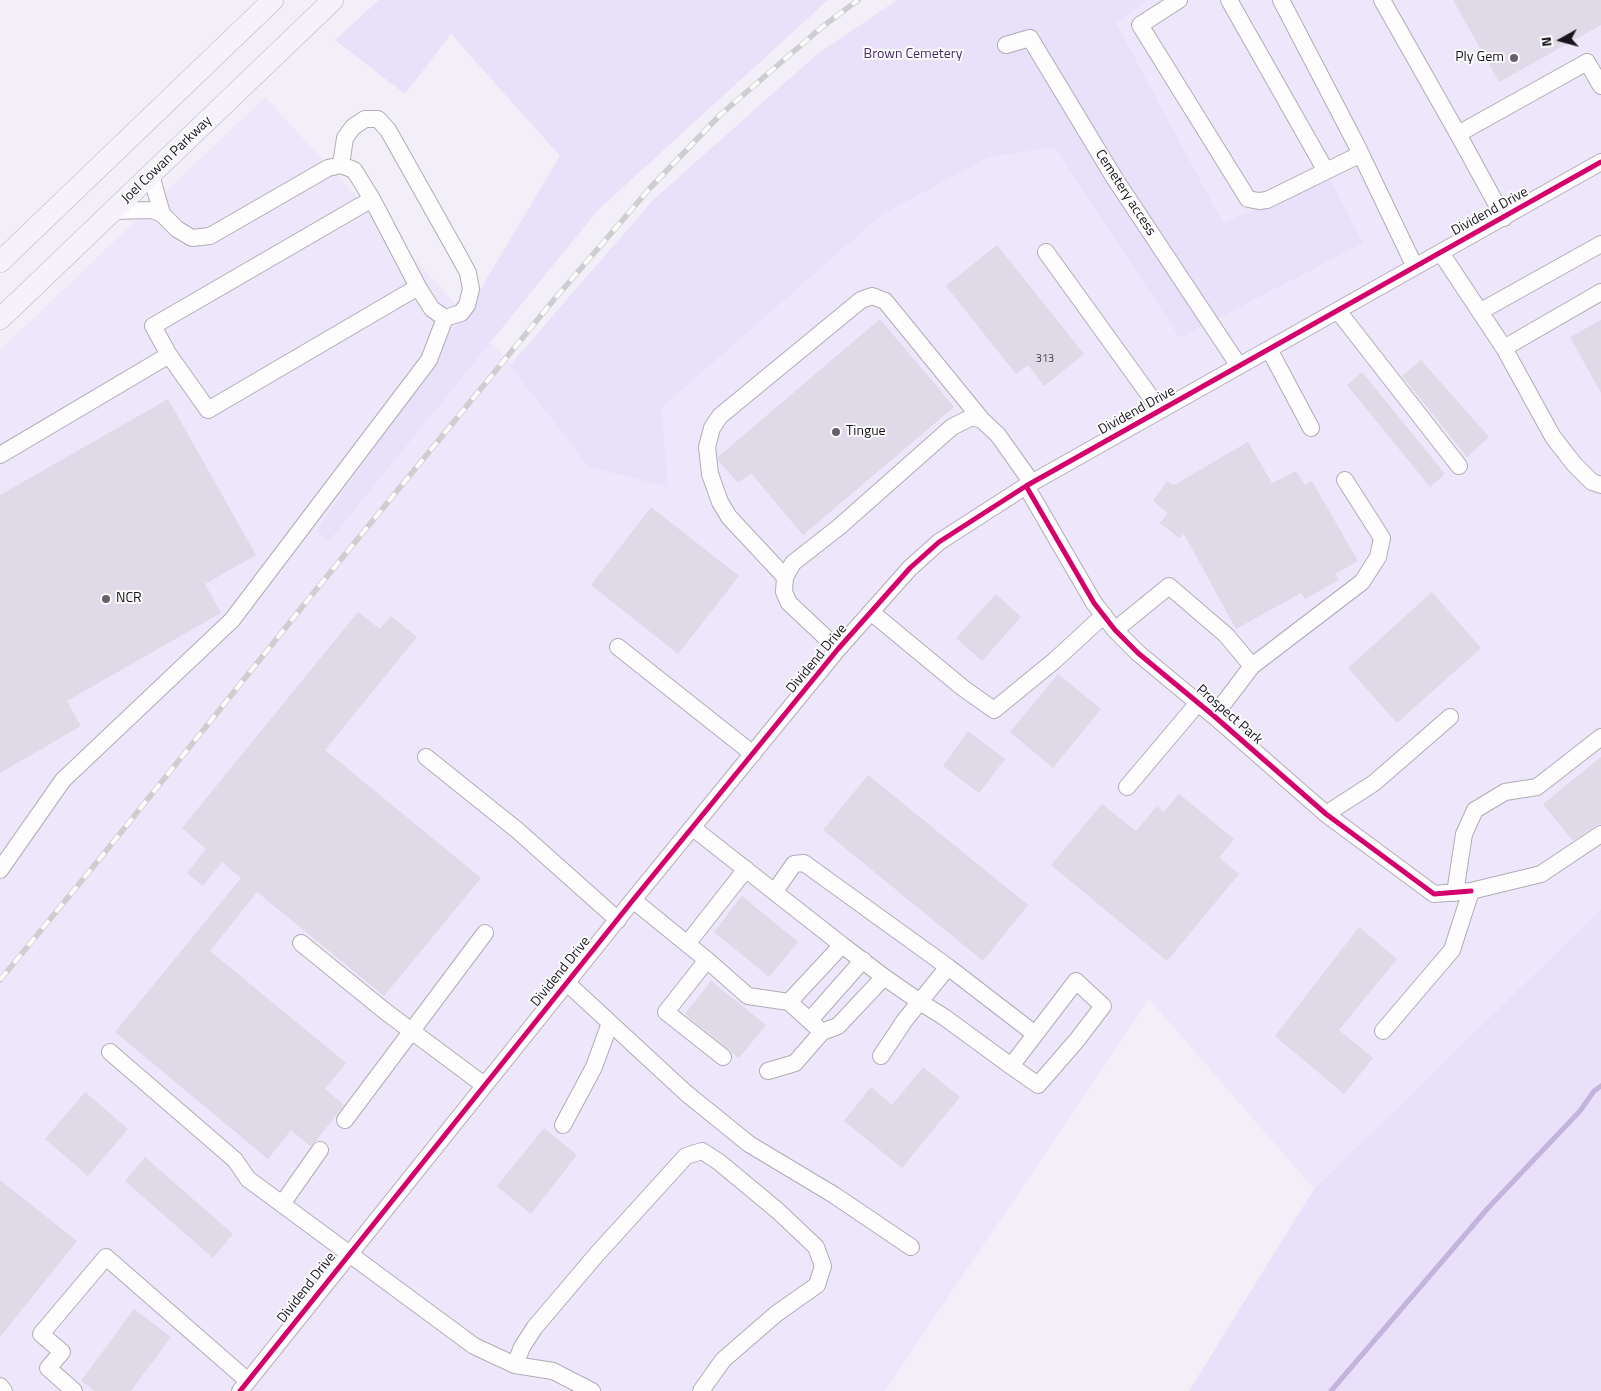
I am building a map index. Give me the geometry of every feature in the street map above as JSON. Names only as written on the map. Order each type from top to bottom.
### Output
[{"type":"main road","points":[[0,262],[273,0]]},
{"type":"main road","name":"Joel Cowan Parkway","points":[[0,319],[332,0]]},
{"type":"street","points":[[1179,0],[1140,24],[1248,200],[1267,200],[1361,154]]},
{"type":"street","points":[[1230,0],[1326,171]]},
{"type":"street","points":[[1280,0],[1361,154],[1415,267]]},
{"type":"street","points":[[1382,0],[1504,218]]},
{"type":"street","name":"Cemetery access","points":[[1006,45],[1030,38],[1115,179],[1239,366]]},
{"type":"street","points":[[1458,134],[1587,62],[1601,86]]},
{"type":"street","points":[[0,870],[63,780],[232,620],[428,360],[446,318],[462,312],[466,305],[471,289],[468,273],[388,130],[378,119],[365,119],[353,127],[345,138],[342,165]]},
{"type":"street","name":"Dividend Drive","points":[[244,1386],[618,920],[632,900],[838,649],[910,568],[939,542],[1029,485],[1601,162]]},
{"type":"street","points":[[112,211],[152,210],[162,214],[177,229],[192,238],[210,236],[328,168],[342,165],[354,170],[372,199],[432,309],[446,318]]},
{"type":"street","points":[[151,175],[162,214]]},
{"type":"street","points":[[372,199],[153,326],[169,355],[208,410],[418,286]]},
{"type":"street","points":[[1481,311],[1601,244]]},
{"type":"street","points":[[1046,252],[1160,410]]},
{"type":"street","points":[[1440,253],[1481,311],[1504,348],[1552,437],[1592,482],[1601,485]]},
{"type":"street","points":[[1504,348],[1601,292]]},
{"type":"street","name":"Prospect Park","points":[[785,578],[729,517],[720,502],[710,474],[707,447],[712,428],[720,416],[861,300],[872,296],[885,301],[982,420],[998,435],[1029,485],[1094,602],[1116,630],[1138,653],[1214,716],[1326,814],[1434,894],[1463,892],[1541,874],[1601,834]]},
{"type":"street","points":[[1338,311],[1459,466]]},
{"type":"street","points":[[1269,350],[1311,428]]},
{"type":"street","points":[[0,455],[169,355]]},
{"type":"street","points":[[838,649],[789,603],[784,592],[785,578],[793,563],[839,526],[952,427],[972,417],[982,420]]},
{"type":"street","points":[[1214,716],[1252,666],[1362,582],[1378,557],[1382,538],[1345,480]]},
{"type":"street","points":[[1116,630],[1169,586],[1226,635],[1252,666]]},
{"type":"street","points":[[871,612],[963,688],[994,710],[1054,661],[1104,615]]},
{"type":"street","points":[[618,647],[753,754]]},
{"type":"street","points":[[1127,787],[1198,703]]},
{"type":"street","points":[[1326,814],[1374,783],[1450,716]]},
{"type":"street","points":[[1383,1031],[1452,950],[1463,892],[1464,834],[1475,810],[1505,792],[1537,787],[1601,737]]},
{"type":"street","points":[[426,757],[517,830],[618,920]]},
{"type":"street","points":[[692,828],[884,976],[944,1017],[1011,1066],[1038,1085],[1077,1040],[1103,1006],[1076,981],[1011,1066]]},
{"type":"street","points":[[775,891],[794,864],[804,863],[948,967],[1035,1034]]},
{"type":"street","points":[[686,944],[746,869]]},
{"type":"street","points":[[632,900],[707,960],[748,996],[789,1002],[822,1032]]},
{"type":"street","points":[[345,1120],[486,933]]},
{"type":"street","points":[[301,943],[412,1032],[484,1085]]},
{"type":"street","points":[[789,1002],[842,944]]},
{"type":"street","points":[[707,960],[666,1012],[722,1057]]},
{"type":"street","points":[[810,1020],[863,960]]},
{"type":"street","points":[[881,1056],[948,967]]},
{"type":"street","points":[[768,1072],[795,1063],[822,1032],[838,1026],[884,976]]},
{"type":"street","points":[[567,983],[686,1092],[749,1144],[834,1195],[911,1247]]},
{"type":"street","points":[[563,1125],[594,1067],[610,1023]]},
{"type":"street","points":[[110,1052],[235,1160],[248,1179],[474,1346],[515,1365],[554,1371],[592,1391]]},
{"type":"street","points":[[282,1204],[320,1150]]},
{"type":"street","points":[[515,1365],[522,1347],[536,1327],[596,1254],[686,1156],[702,1151],[778,1211],[816,1247],[823,1266],[818,1284],[776,1314],[723,1360],[701,1391]]},
{"type":"street","points":[[74,1391],[48,1368],[62,1352],[41,1334],[106,1257],[244,1386]]},
{"type":"street","points":[[0,1386],[4,1391]]},
{"type":"shaded area","points":[[1055,0],[1601,0],[1601,909],[1314,1189],[1149,999],[885,1391],[0,1391],[0,350],[265,97],[598,458]]},
{"type":"green space","points":[[379,0],[828,0],[598,210],[328,542],[317,531],[480,290],[560,156],[451,34],[405,94],[335,40]]},
{"type":"green space","name":"Brown Cemetery","points":[[897,0],[1147,0],[1116,23],[1223,223],[1329,177],[1363,243],[1180,338],[1055,147],[989,157],[881,215],[661,408],[668,487],[589,467],[510,365],[653,200],[816,55]]},
{"type":"green space","points":[[1601,909],[1601,1391],[1189,1391],[1314,1189]]},
{"type":"building","name":"Ply Gem","points":[[1453,0],[1601,0],[1601,25],[1499,82]]},
{"type":"building","points":[[997,245],[1084,354],[1044,386],[1028,365],[1016,374],[946,286]]},
{"type":"building","name":"Tingue","points":[[880,319],[954,407],[803,535],[751,473],[738,483],[718,460],[718,457]]},
{"type":"building","points":[[1601,320],[1601,393],[1570,337]]},
{"type":"building","points":[[1421,360],[1489,437],[1467,457],[1402,376]]},
{"type":"building","points":[[1362,372],[1445,474],[1430,487],[1347,385]]},
{"type":"building","name":"NCR","points":[[168,399],[256,555],[205,584],[221,613],[67,701],[81,726],[0,773],[0,495]]},
{"type":"building","points":[[1248,442],[1272,483],[1296,471],[1305,485],[1312,481],[1358,561],[1335,574],[1339,580],[1305,599],[1301,593],[1236,629],[1184,534],[1179,538],[1160,523],[1168,513],[1153,501],[1167,481],[1174,485]]},
{"type":"building","points":[[651,507],[739,576],[678,654],[591,585]]},
{"type":"building","points":[[1432,592],[1481,648],[1397,723],[1348,668]]},
{"type":"building","points":[[996,594],[1021,617],[982,661],[956,638]]},
{"type":"building","points":[[358,612],[380,629],[391,616],[417,637],[325,750],[481,878],[384,996],[257,892],[210,951],[346,1063],[325,1089],[344,1105],[316,1141],[310,1146],[291,1130],[268,1159],[115,1032],[241,878],[222,862],[203,886],[187,873],[206,849],[182,828]]},
{"type":"building","points":[[1058,674],[1101,709],[1053,768],[1010,732]]},
{"type":"building","points":[[968,731],[1005,759],[979,793],[943,766]]},
{"type":"building","points":[[1601,757],[1601,824],[1573,841],[1543,804]]},
{"type":"building","points":[[868,775],[1028,905],[983,961],[823,830]]},
{"type":"building","points":[[1179,794],[1234,839],[1219,858],[1239,874],[1167,961],[1051,865],[1102,804],[1136,831],[1157,806],[1164,812]]},
{"type":"building","points":[[742,896],[798,942],[769,977],[714,932]]},
{"type":"building","points":[[1359,927],[1397,959],[1339,1030],[1373,1058],[1344,1094],[1275,1036]]},
{"type":"building","points":[[711,981],[766,1025],[739,1058],[685,1014]]},
{"type":"building","points":[[923,1067],[960,1097],[902,1168],[844,1121],[871,1087],[892,1105]]},
{"type":"building","points":[[85,1092],[128,1129],[88,1176],[45,1139]]},
{"type":"building","points":[[544,1128],[577,1155],[531,1214],[497,1186]]},
{"type":"building","points":[[145,1157],[233,1234],[213,1258],[125,1181]]},
{"type":"building","points":[[0,1180],[77,1241],[0,1337]]},
{"type":"building","points":[[134,1309],[171,1337],[131,1391],[95,1391],[81,1381]]},
{"type":"waterway","points":[[1331,1391],[1488,1208],[1580,1111],[1594,1091],[1601,1086]]},
{"type":"railway","points":[[0,980],[552,302],[651,187],[720,115],[822,27],[858,0]]},
{"type":"cycle path","points":[[240,1391],[633,900],[838,649],[910,568],[939,542],[1026,486],[1601,162]]},
{"type":"cycle path","points":[[1026,486],[1094,603],[1115,630],[1138,653],[1214,716],[1326,814],[1434,894],[1471,891]]},
{"type":"place","name":"Ply Gem","points":[[1514,58]]},
{"type":"place","name":"Tingue","points":[[836,432]]},
{"type":"place","name":"NCR","points":[[106,599]]}]
